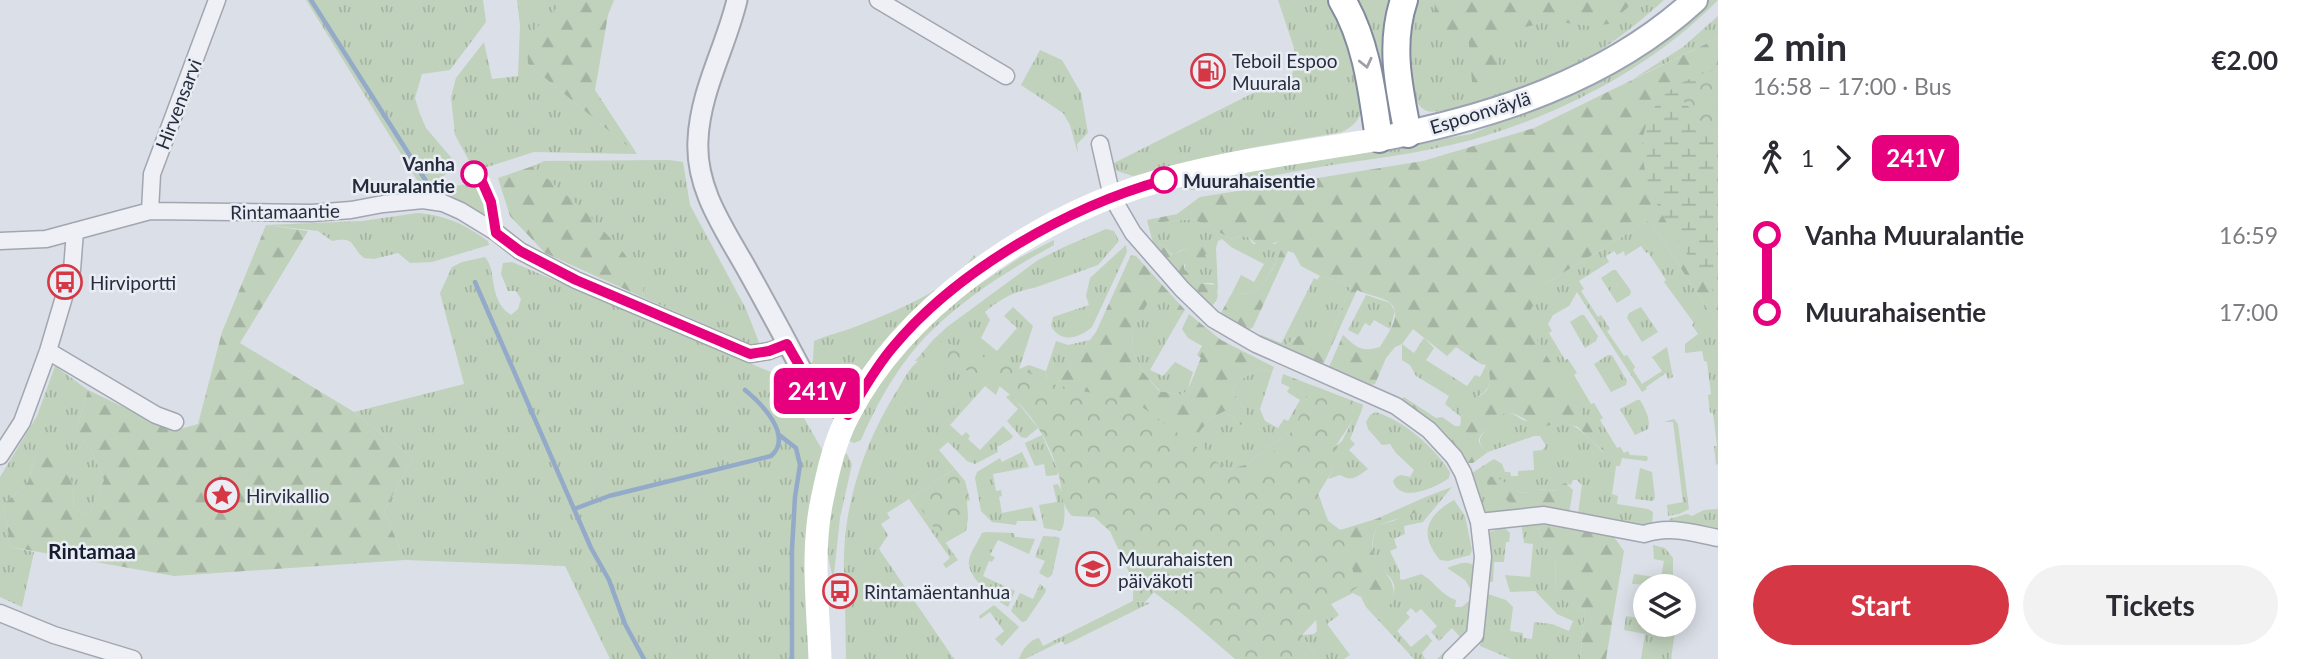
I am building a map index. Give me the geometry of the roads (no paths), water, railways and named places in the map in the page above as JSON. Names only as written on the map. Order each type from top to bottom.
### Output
[{"type":"highway","points":[[1342,0],[1356,30],[1367,66],[1379,139]]},
{"type":"highway","points":[[1404,0],[1396,38],[1396,69],[1408,134]]},
{"type":"main road","name":"Espoonväylä","points":[[1579,78],[1676,0]]},
{"type":"main road","name":"Espoonväylä","points":[[1379,139],[1467,120],[1579,78],[1644,42],[1695,0]]},
{"type":"main road","points":[[820,659],[818,539],[821,502],[835,445],[867,382],[892,348],[941,299],[1022,242],[1112,197],[1164,180],[1212,169],[1379,139]]},
{"type":"street","name":"Hirvensarvi","points":[[150,211],[152,174],[217,0]]},
{"type":"street","points":[[737,0],[705,99],[698,139],[699,166],[719,221],[808,382],[827,401],[848,415]]},
{"type":"street","points":[[878,0],[1006,76]]},
{"type":"street","points":[[1100,144],[1112,197],[1133,233],[1182,289],[1213,319],[1256,344],[1396,406],[1429,430],[1454,457],[1463,474],[1479,522],[1483,557],[1476,629],[1471,641],[1451,659]]},
{"type":"street","name":"Rintamaantie","points":[[0,241],[46,239],[150,211],[312,213],[423,200],[443,203],[485,226],[538,262],[750,354],[787,344]]},
{"type":"street","points":[[0,456],[22,422],[48,351],[72,270],[75,231]]},
{"type":"street","points":[[48,351],[156,415],[175,422]]},
{"type":"street","points":[[1479,522],[1544,514],[1644,534],[1672,529],[1718,538]]},
{"type":"street","points":[[0,612],[54,635],[133,659]]},
{"type":"waterway","points":[[311,0],[426,181]]},
{"type":"waterway","points":[[475,282],[591,548],[609,580],[625,624],[644,659]]},
{"type":"waterway","points":[[574,509],[609,496],[771,456],[777,448],[777,430],[766,411],[745,390]]},
{"type":"waterway","points":[[778,434],[796,448],[800,465],[792,549],[792,659]]},
{"type":"place","name":"Teboil Espoo Muurala","points":[[1208,71]]},
{"type":"place","name":"Vanha Muuralantie","points":[[474,174]]},
{"type":"place","name":"Muurahaisentie","points":[[1164,180]]},
{"type":"place","name":"Hirviportti","points":[[65,282]]},
{"type":"place","name":"Hirvikallio","points":[[222,495]]},
{"type":"place","name":"Muurahaisten päiväkoti","points":[[1093,569]]},
{"type":"place","name":"Rintamäentanhua","points":[[840,591]]},
{"type":"district","name":"Rintamaa","points":[[92,550]]}]
